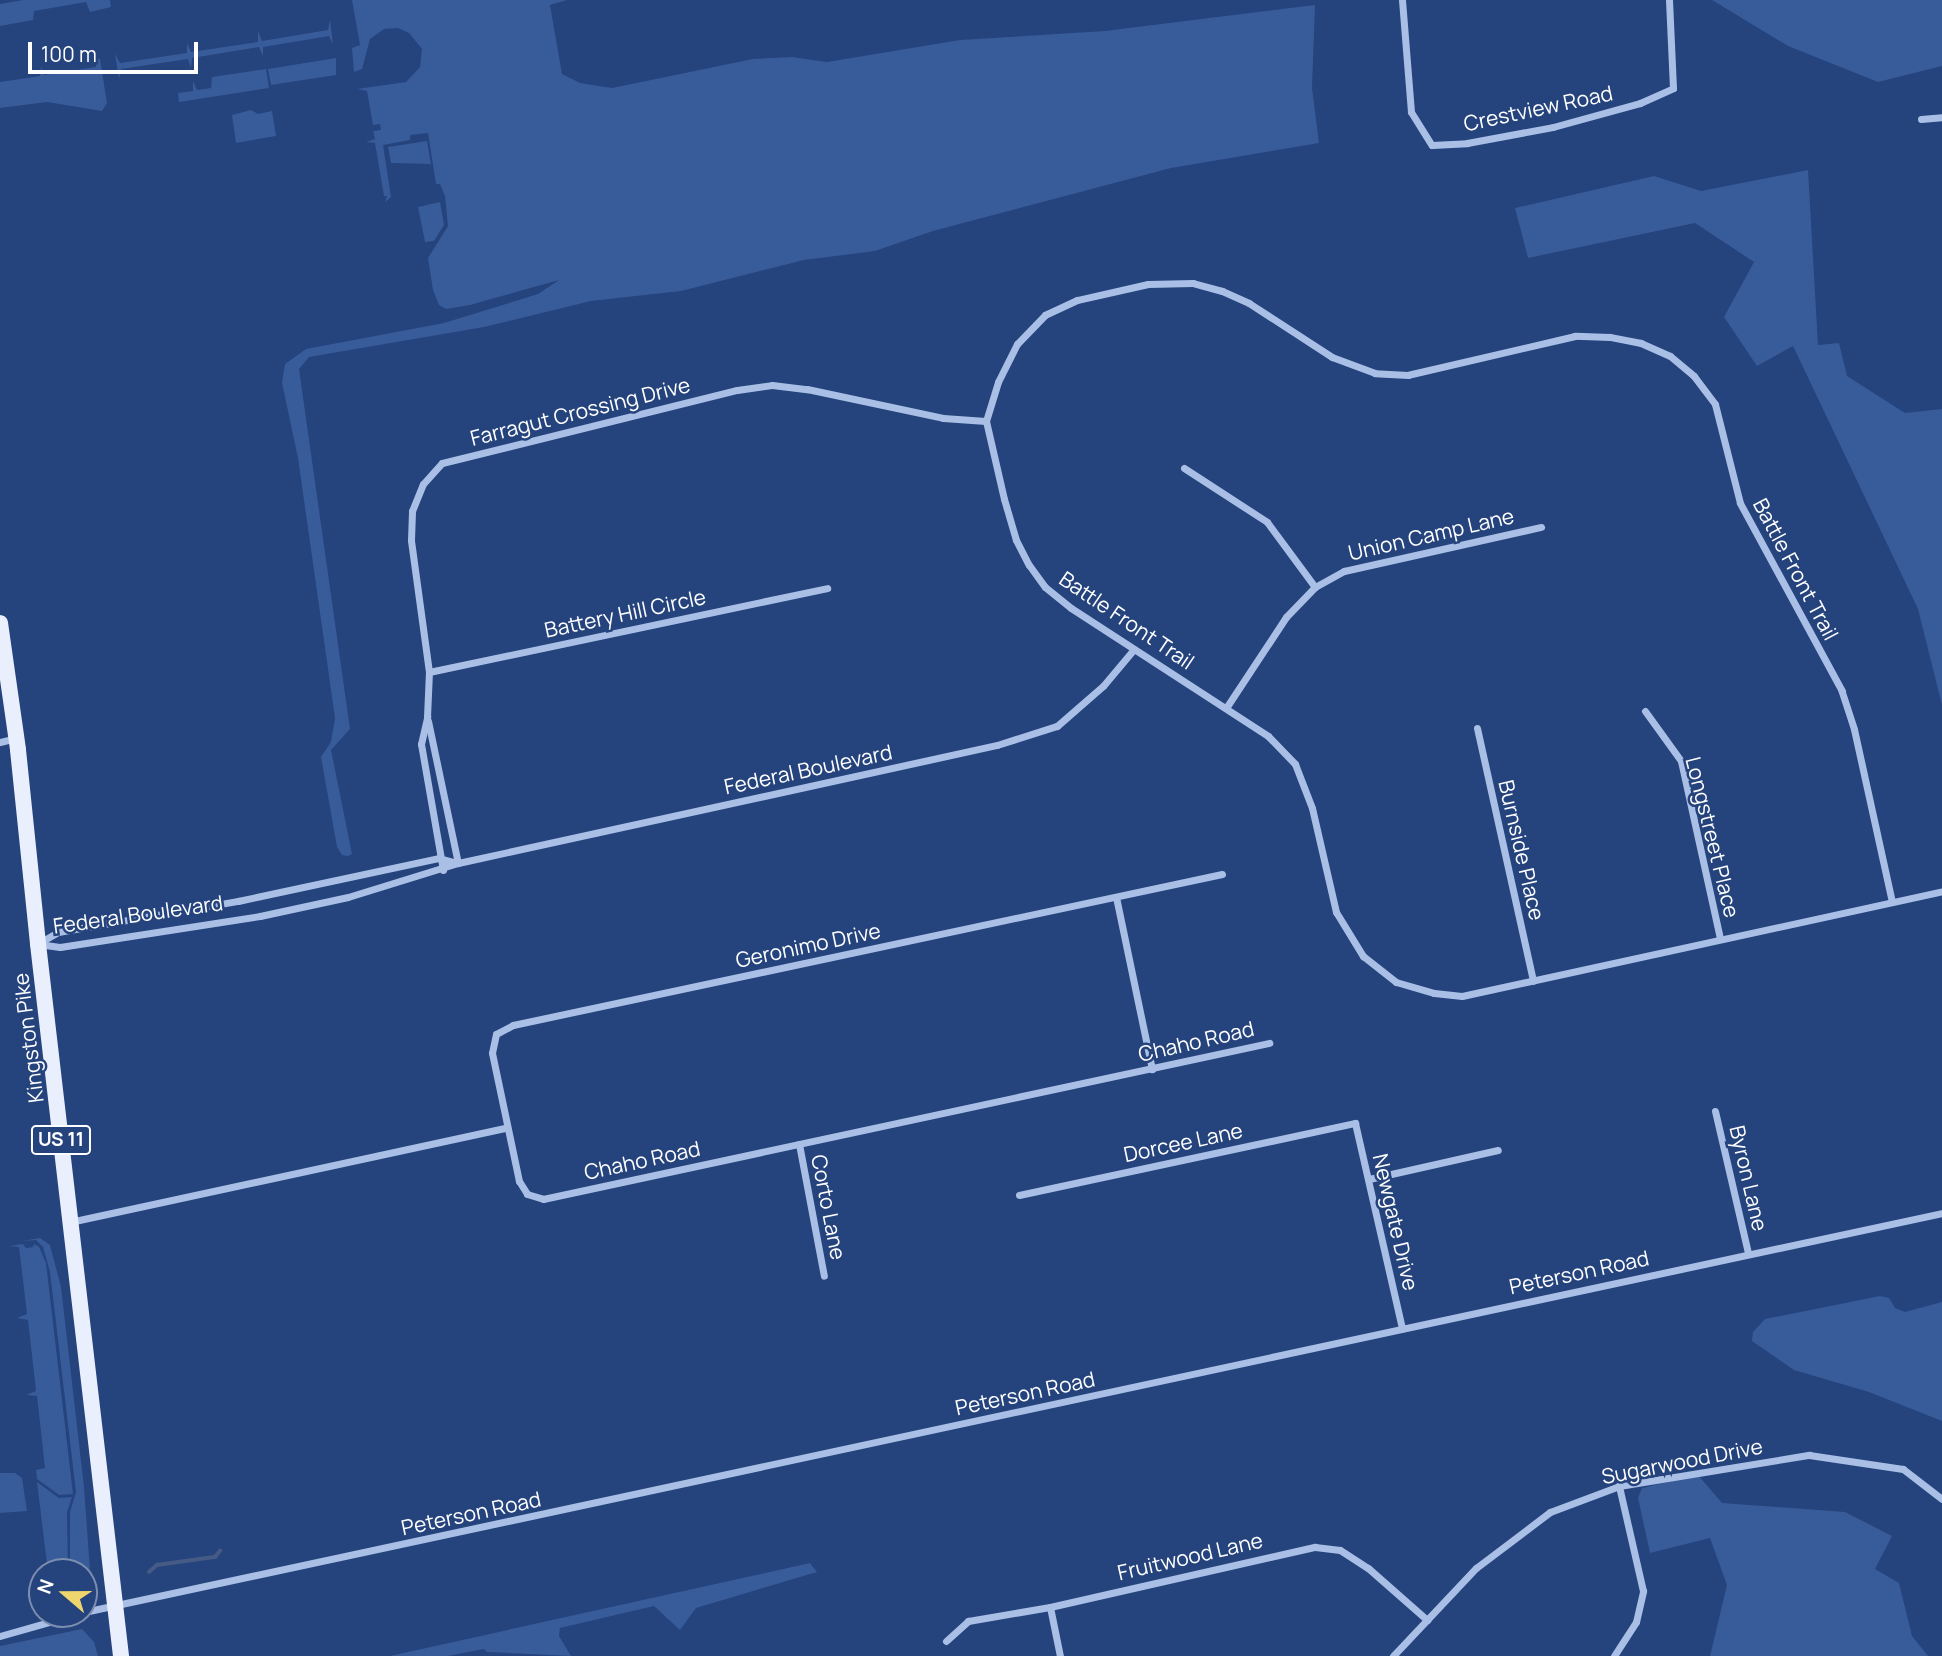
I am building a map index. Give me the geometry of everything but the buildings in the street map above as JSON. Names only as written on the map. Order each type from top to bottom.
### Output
[{"type":"main road","name":"Kingston Pike","points":[[0,623],[17,738],[38,944],[121,1656]]},
{"type":"street","name":"Crestview Road","points":[[1402,0],[1411,112],[1432,145],[1467,144],[1553,127],[1640,103],[1673,88],[1669,0]]},
{"type":"street","points":[[1921,119],[1942,117]]},
{"type":"street","name":"Battle Front Trail","points":[[1892,902],[1854,729],[1842,691],[1740,503],[1715,404],[1694,376],[1670,356],[1641,343],[1610,337],[1575,336],[1408,375],[1375,373],[1332,357],[1249,303],[1223,291],[1193,283],[1148,284],[1077,300],[1045,315],[1017,344],[998,382],[986,421],[1003,499],[1016,540],[1029,565],[1045,587],[1071,608],[1268,736],[1295,764],[1312,808],[1336,912],[1363,956],[1396,982],[1434,993],[1462,996],[1720,939],[1892,902],[1942,891]]},
{"type":"street","name":"Farragut Crossing Drive","points":[[443,870],[421,744],[427,717],[429,672],[411,540],[412,511],[423,484],[442,463],[737,390],[772,385],[807,388],[943,418],[986,421]]},
{"type":"street","points":[[1184,468],[1267,523],[1315,587]]},
{"type":"street","name":"Union Camp Lane","points":[[1226,708],[1286,617],[1315,587],[1344,571],[1541,527]]},
{"type":"street","name":"Battery Hill Circle","points":[[429,672],[827,588]]},
{"type":"street","name":"Federal Boulevard","points":[[38,944],[60,947],[260,916],[348,897],[443,870],[458,863],[997,745],[1057,726],[1102,686],[1134,649]]},
{"type":"street","name":"Longstreet Place","points":[[1646,711],[1681,761],[1720,939]]},
{"type":"street","name":"Farragut Crossing Drive","points":[[427,717],[458,863]]},
{"type":"street","name":"Burnside Place","points":[[1477,728],[1533,981]]},
{"type":"street","points":[[0,741],[17,738]]},
{"type":"street","points":[[433,812],[446,809]]},
{"type":"street","name":"Federal Boulevard","points":[[38,944],[58,932],[238,901],[441,859],[458,863]]},
{"type":"street","name":"Geronimo Drive","points":[[506,1128],[492,1053],[496,1034],[513,1025],[1223,874]]},
{"type":"street","points":[[1116,897],[1153,1069]]},
{"type":"street","name":"Chaho Road","points":[[506,1128],[519,1181],[527,1194],[543,1199],[1269,1043]]},
{"type":"street","name":"Byron Lane","points":[[1715,1111],[1748,1253]]},
{"type":"street","name":"Newgate Drive","points":[[1355,1123],[1402,1329]]},
{"type":"street","name":"Dorcee Lane","points":[[1019,1195],[1355,1123]]},
{"type":"street","points":[[70,1222],[506,1128]]},
{"type":"street","name":"Corto Lane","points":[[799,1144],[824,1276]]},
{"type":"street","points":[[1368,1179],[1498,1150]]},
{"type":"street","name":"Peterson Road","points":[[98,1609],[1942,1213]]},
{"type":"street","name":"Sugarwood Drive","points":[[1393,1656],[1476,1568],[1550,1513],[1619,1486],[1808,1455],[1903,1469],[1942,1499]]},
{"type":"street","points":[[1614,1656],[1636,1622],[1643,1591],[1619,1486]]},
{"type":"street","name":"Fruitwood Lane","points":[[946,1641],[968,1621],[1050,1607],[1315,1547],[1340,1550],[1359,1562],[1427,1620]]},
{"type":"street","points":[[1050,1607],[1060,1656]]},
{"type":"street","points":[[3,1634],[28,1627]]},
{"type":"shaded area","points":[[23,0],[110,0],[111,7],[90,12],[86,2],[34,11],[33,20],[0,26],[0,4]]},
{"type":"shaded area","points":[[352,0],[567,0],[550,5],[562,74],[580,83],[612,88],[753,59],[792,57],[827,62],[960,40],[1105,31],[1315,5],[1312,88],[1319,143],[1171,168],[933,231],[875,251],[804,260],[681,291],[591,301],[484,327],[309,357],[299,369],[350,729],[331,750],[352,854],[348,856],[342,855],[337,847],[321,757],[331,742],[335,718],[298,458],[282,383],[285,364],[306,349],[444,323],[538,294],[559,280],[470,305],[446,309],[439,305],[433,290],[428,258],[448,226],[445,196],[440,184],[436,184],[428,133],[410,135],[410,140],[383,145],[391,197],[385,202],[387,196],[384,196],[375,143],[366,142],[375,139],[373,131],[381,130],[380,124],[373,125],[367,91],[357,89],[406,82],[420,67],[422,49],[409,33],[398,28],[384,29],[370,39],[362,69],[354,72],[352,48],[360,45]]},
{"type":"shaded area","points":[[1712,0],[1942,0],[1942,66],[1878,82],[1788,46]]},
{"type":"shaded area","points":[[330,20],[333,45],[329,36],[263,47],[263,56],[259,47],[192,58],[191,68],[188,59],[121,69],[119,79],[115,54],[120,63],[187,53],[187,43],[191,52],[258,42],[258,31],[262,41],[328,30]]},
{"type":"shaded area","points":[[96,58],[100,59],[107,103],[102,111],[47,102],[0,108],[0,82],[40,76],[41,66],[44,75],[96,67]]},
{"type":"shaded area","points":[[336,58],[336,75],[271,85],[268,69]]},
{"type":"shaded area","points":[[266,69],[269,88],[179,102],[178,93],[193,91],[193,81],[197,90],[211,88],[212,77]]},
{"type":"shaded area","points":[[251,110],[258,114],[272,111],[276,136],[236,143],[232,115]]},
{"type":"shaded area","points":[[427,141],[431,164],[391,163],[388,147]]},
{"type":"shaded area","points":[[1808,170],[1818,345],[1839,343],[1847,376],[1905,413],[1942,409],[1942,705],[1918,609],[1793,346],[1757,366],[1724,317],[1754,262],[1695,223],[1528,258],[1515,208],[1654,176],[1701,191]]},
{"type":"shaded area","points":[[440,202],[444,225],[434,241],[425,242],[418,207]]},
{"type":"shaded area","points":[[40,1238],[50,1245],[61,1287],[84,1487],[89,1558],[70,1558],[70,1512],[76,1492],[50,1272],[43,1247],[36,1240],[22,1241]]},
{"type":"shaded area","points":[[23,1244],[26,1248],[33,1247],[34,1244],[39,1247],[46,1263],[73,1494],[59,1495],[37,1479],[36,1470],[45,1468],[37,1396],[26,1395],[36,1391],[28,1320],[17,1318],[27,1314],[19,1247],[9,1246]]},
{"type":"shaded area","points":[[1880,1296],[1889,1298],[1895,1308],[1905,1312],[1942,1302],[1942,1421],[1869,1392],[1794,1370],[1752,1341],[1753,1332],[1765,1319]]},
{"type":"shaded area","points":[[0,1473],[15,1473],[22,1478],[27,1511],[0,1513]]},
{"type":"shaded area","points":[[1698,1475],[1722,1503],[1845,1512],[1892,1536],[1875,1569],[1899,1583],[1912,1636],[1928,1656],[1710,1656],[1727,1585],[1710,1538],[1650,1553],[1638,1498],[1642,1488]]},
{"type":"shaded area","points":[[37,1482],[59,1498],[72,1497],[67,1512],[68,1558],[46,1558]]},
{"type":"shaded area","points":[[810,1563],[817,1572],[696,1608],[680,1630],[654,1606],[560,1628],[559,1636],[571,1656],[487,1652],[484,1649],[448,1656],[390,1656]]},
{"type":"shaded area","points":[[82,1629],[94,1642],[98,1656],[0,1656],[0,1646]]},
{"type":"waterway","points":[[149,1572],[157,1565],[215,1557],[220,1551]]}]
